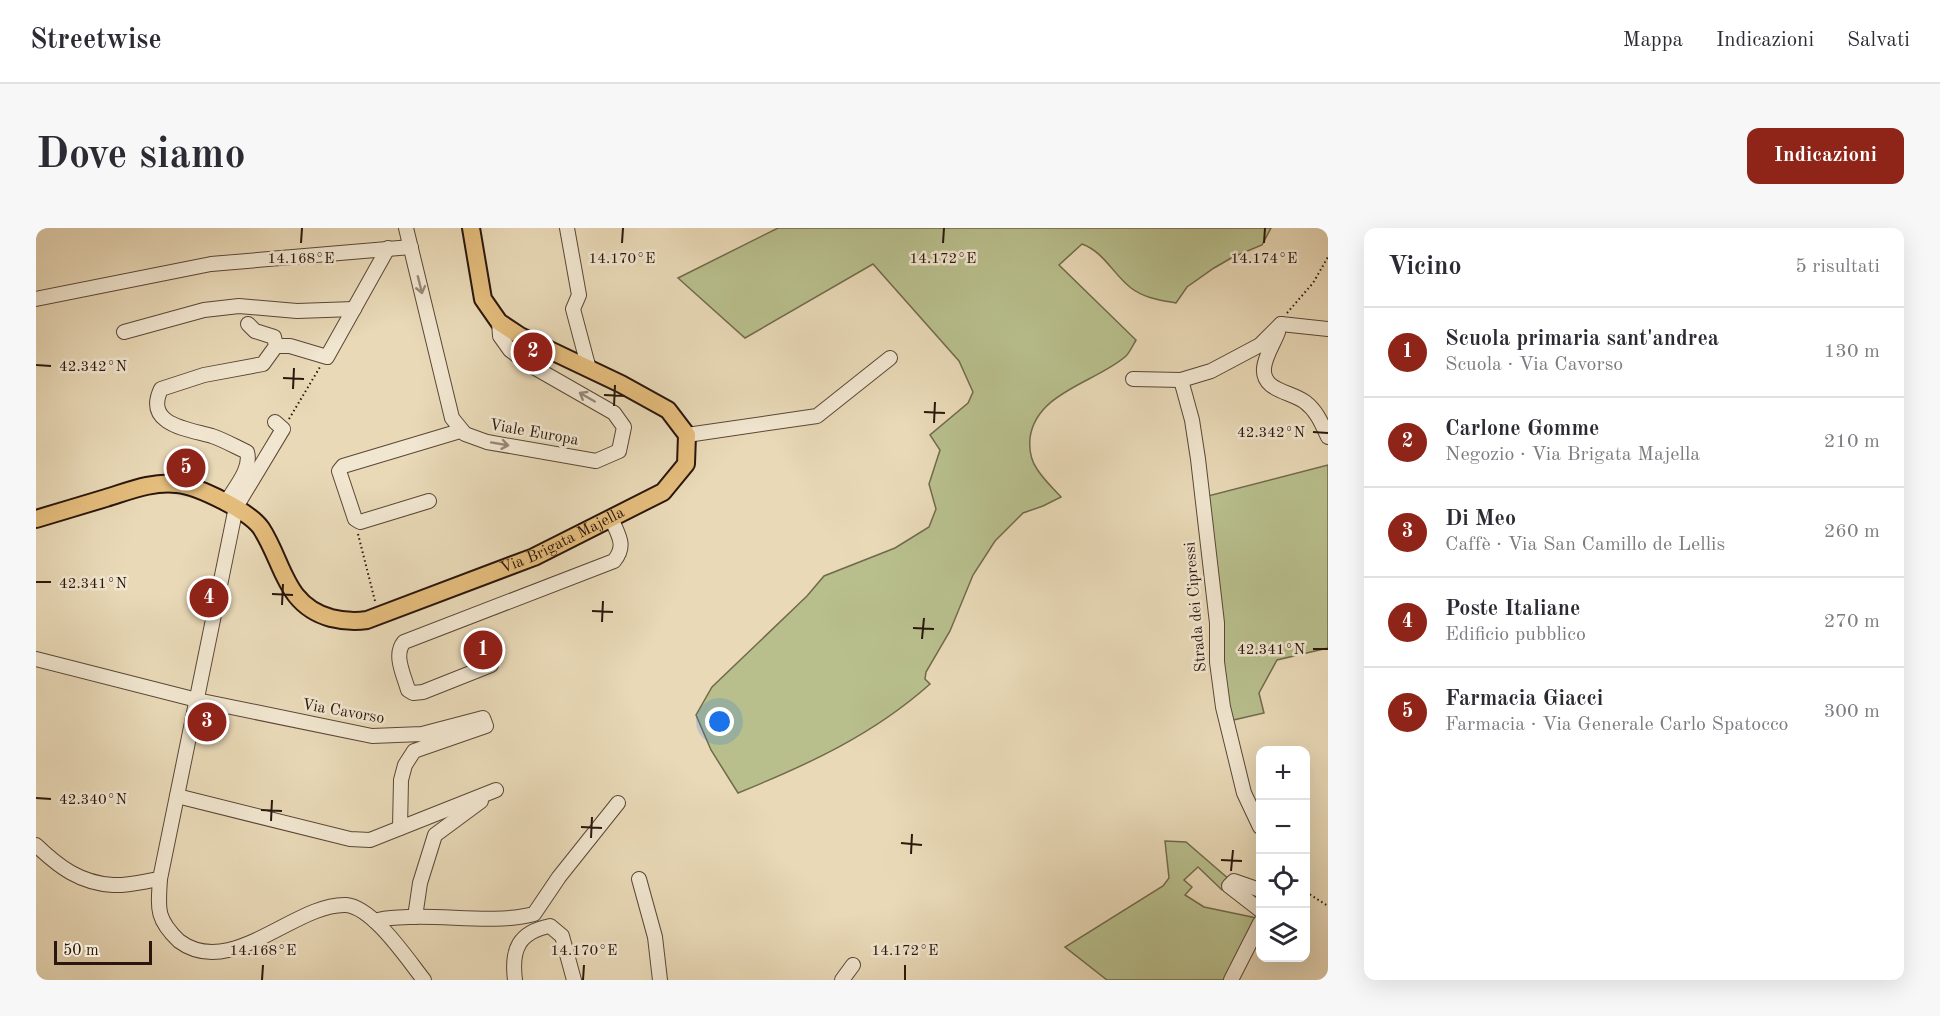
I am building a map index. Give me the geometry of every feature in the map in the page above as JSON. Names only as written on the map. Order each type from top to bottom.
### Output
[{"type":"main road","points":[[471,228],[483,299],[500,322],[520,336],[621,384],[668,410],[687,435]]},
{"type":"main road","name":"Via Brigata Majella","points":[[36,519],[146,486],[168,484],[190,486],[250,516],[261,529],[298,600],[315,612],[342,621],[355,622],[366,620],[534,557],[663,492],[686,464],[687,435]]},
{"type":"street","points":[[406,228],[452,418],[460,431],[343,466],[339,471],[355,519],[360,522],[429,501]]},
{"type":"street","points":[[567,228],[579,295],[573,309],[589,369]]},
{"type":"street","points":[[36,299],[211,264],[411,247]]},
{"type":"street","points":[[276,346],[290,346],[327,357],[388,248]]},
{"type":"street","points":[[124,332],[204,310],[239,306],[297,311],[354,309]]},
{"type":"street","name":"Viale Europa","points":[[460,431],[465,435],[487,442],[596,461],[619,451],[624,427],[614,413],[510,350],[500,336],[500,322]]},
{"type":"street","points":[[248,324],[255,331],[274,337],[276,346],[263,364],[204,375],[161,389],[157,396],[156,404],[161,416],[169,424],[216,437],[247,453],[249,460],[231,505],[197,700],[160,879],[159,907],[165,928],[187,950],[213,958],[246,951],[322,910],[347,905],[371,916],[424,980]]},
{"type":"street","points":[[1281,324],[1328,329]]},
{"type":"street","points":[[1133,379],[1181,380],[1211,371],[1260,345],[1281,324]]},
{"type":"street","points":[[1281,324],[1264,365],[1264,375],[1278,391],[1305,402],[1318,414],[1328,437]]},
{"type":"street","points":[[687,435],[817,416],[890,358]]},
{"type":"street","name":"Strada dei Cipressi","points":[[1181,380],[1192,420],[1198,459],[1217,623],[1216,662],[1223,707],[1244,793],[1256,818]]},
{"type":"street","points":[[231,505],[279,426]]},
{"type":"street","points":[[491,666],[423,692],[413,693],[408,690],[399,657],[399,648],[404,642],[614,561],[620,554],[622,546],[611,518]]},
{"type":"street","name":"Via Cavorso","points":[[36,660],[197,700],[372,736],[423,734],[483,718],[486,726],[414,752],[405,765],[401,780],[400,828]]},
{"type":"street","points":[[177,796],[350,839],[370,840],[492,791],[435,836],[420,883],[416,917]]},
{"type":"street","points":[[375,921],[384,918],[416,917],[515,919],[534,914],[559,877],[618,803]]},
{"type":"street","points":[[36,845],[59,866],[86,880],[114,885],[160,879]]},
{"type":"street","points":[[639,879],[655,937],[660,980]]},
{"type":"street","points":[[1256,889],[1234,882],[1229,886],[1256,907]]},
{"type":"street","points":[[515,980],[513,964],[519,942],[533,930],[550,926],[562,936],[574,980]]},
{"type":"street","points":[[1231,980],[1256,931]]},
{"type":"street","points":[[842,980],[853,965]]},
{"type":"path","points":[[1281,324],[1289,310],[1313,283],[1328,257]]},
{"type":"path","points":[[279,426],[327,357]]},
{"type":"path","points":[[362,548],[377,607]]},
{"type":"path","points":[[1310,895],[1328,906]]},
{"type":"green space","points":[[778,228],[1271,228],[1262,245],[1214,268],[1187,287],[1176,303],[1152,298],[1136,291],[1096,252],[1082,244],[1059,265],[1136,340],[1126,356],[1055,399],[1043,409],[1035,422],[1030,438],[1031,458],[1039,473],[1061,497],[1023,513],[995,541],[973,575],[950,631],[926,672],[925,679],[930,684],[886,719],[862,734],[814,760],[738,793],[711,750],[696,715],[712,687],[807,596],[824,576],[895,548],[929,527],[936,509],[929,484],[940,450],[930,435],[968,403],[973,392],[959,361],[873,264],[745,338],[678,278]]},
{"type":"green space","points":[[1328,465],[1328,648],[1277,660],[1259,693],[1264,713],[1229,721],[1204,497]]},
{"type":"green space","points":[[1165,841],[1186,842],[1230,880],[1222,890],[1198,867],[1184,880],[1192,887],[1185,895],[1204,907],[1256,918],[1225,980],[1107,980],[1065,947],[1163,886],[1169,878]]},
{"type":"place","name":"Carlone Gomme","points":[[533,352]]},
{"type":"place","name":"Farmacia Giacci","points":[[186,468]]},
{"type":"place","name":"Poste Italiane","points":[[209,598]]},
{"type":"place","name":"Scuola primaria sant'andrea","points":[[483,650]]},
{"type":"place","name":"Di Meo","points":[[207,722]]}]
